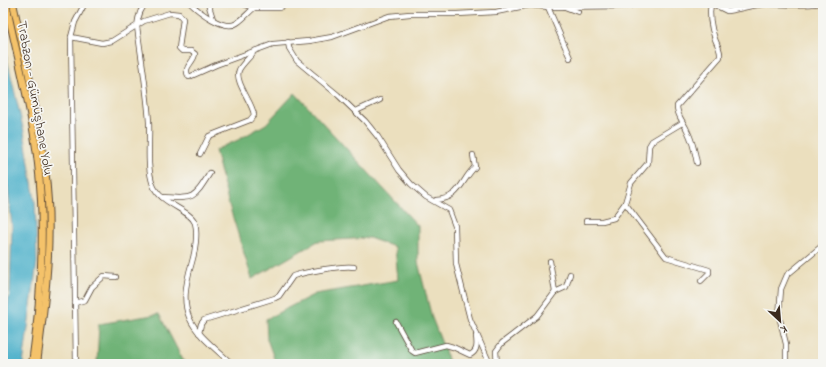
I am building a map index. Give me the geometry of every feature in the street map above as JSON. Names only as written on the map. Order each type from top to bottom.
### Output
[{"type":"highway","name":"Trabzon - Gümüşhane Yolu","points":[[6,3],[5,11],[35,143],[42,209],[42,284],[32,364]]},
{"type":"highway","name":"Trabzon - Gümüşhane Yolu","points":[[13,3],[35,104],[48,200],[49,244],[47,287],[37,364]]},
{"type":"street","points":[[76,364],[71,37],[75,22],[85,3]]},
{"type":"street","points":[[147,3],[138,18],[137,26],[149,122],[149,170],[154,187],[162,197],[167,202],[190,215],[195,223],[196,250],[185,283],[185,309],[191,323],[232,364]]},
{"type":"street","points":[[190,3],[208,18],[227,25],[236,24],[254,8]]},
{"type":"street","points":[[208,3],[213,19]]},
{"type":"street","points":[[241,3],[254,8],[279,8],[288,3]]},
{"type":"street","points":[[71,37],[102,43],[112,41],[144,21],[170,13],[180,14],[183,19],[179,48],[182,51],[191,51],[195,54],[195,58],[186,68],[186,73],[189,77],[216,65],[273,44],[309,41],[332,37],[389,16],[410,14],[496,12],[530,6],[629,6],[639,3]]},
{"type":"street","points":[[697,163],[695,151],[677,109],[678,104],[718,61],[721,55],[713,32],[710,11],[711,3],[727,11],[751,5],[767,4],[792,6],[821,3]]},
{"type":"street","points":[[565,5],[578,12]]},
{"type":"street","points":[[548,7],[570,58]]},
{"type":"street","points":[[288,42],[289,48],[297,61],[356,111],[378,137],[399,170],[416,188],[449,210],[454,221],[456,264],[470,319],[490,364]]},
{"type":"street","points":[[200,154],[209,136],[250,120],[254,115],[254,109],[247,98],[238,74],[254,51]]},
{"type":"street","points":[[356,111],[380,100]]},
{"type":"street","points":[[586,221],[611,220],[625,203],[631,183],[648,163],[649,146],[652,140],[682,123]]},
{"type":"street","points":[[432,200],[446,199],[466,180],[475,167],[473,155]]},
{"type":"street","points":[[162,197],[186,198],[193,196],[210,174]]},
{"type":"street","points":[[3,187],[3,260]]},
{"type":"street","points":[[625,203],[666,257],[709,270],[709,273],[701,281]]},
{"type":"street","points":[[786,364],[786,344],[779,316],[781,289],[787,275],[823,244]]},
{"type":"street","points":[[550,261],[556,292]]},
{"type":"street","points":[[200,333],[200,324],[204,320],[279,296],[293,276],[323,269],[348,266],[354,267]]},
{"type":"street","points":[[497,364],[496,351],[502,343],[537,316],[556,292],[566,287],[570,274]]},
{"type":"street","points":[[75,303],[85,300],[92,287],[104,276],[116,277]]},
{"type":"street","points":[[396,322],[412,351],[415,353],[446,345],[454,347],[470,355],[476,351],[476,333]]},
{"type":"green space","points":[[295,93],[418,226],[418,262],[432,318],[450,364],[276,364],[267,339],[266,319],[315,294],[398,280],[395,247],[369,238],[318,241],[252,279],[229,205],[215,150],[238,140],[266,124]]},
{"type":"green space","points":[[159,314],[185,364],[97,364],[99,324]]},
{"type":"water","points":[[3,42],[24,132],[35,201],[37,262],[23,364],[3,364],[3,333],[10,292],[12,227],[3,141]]}]
